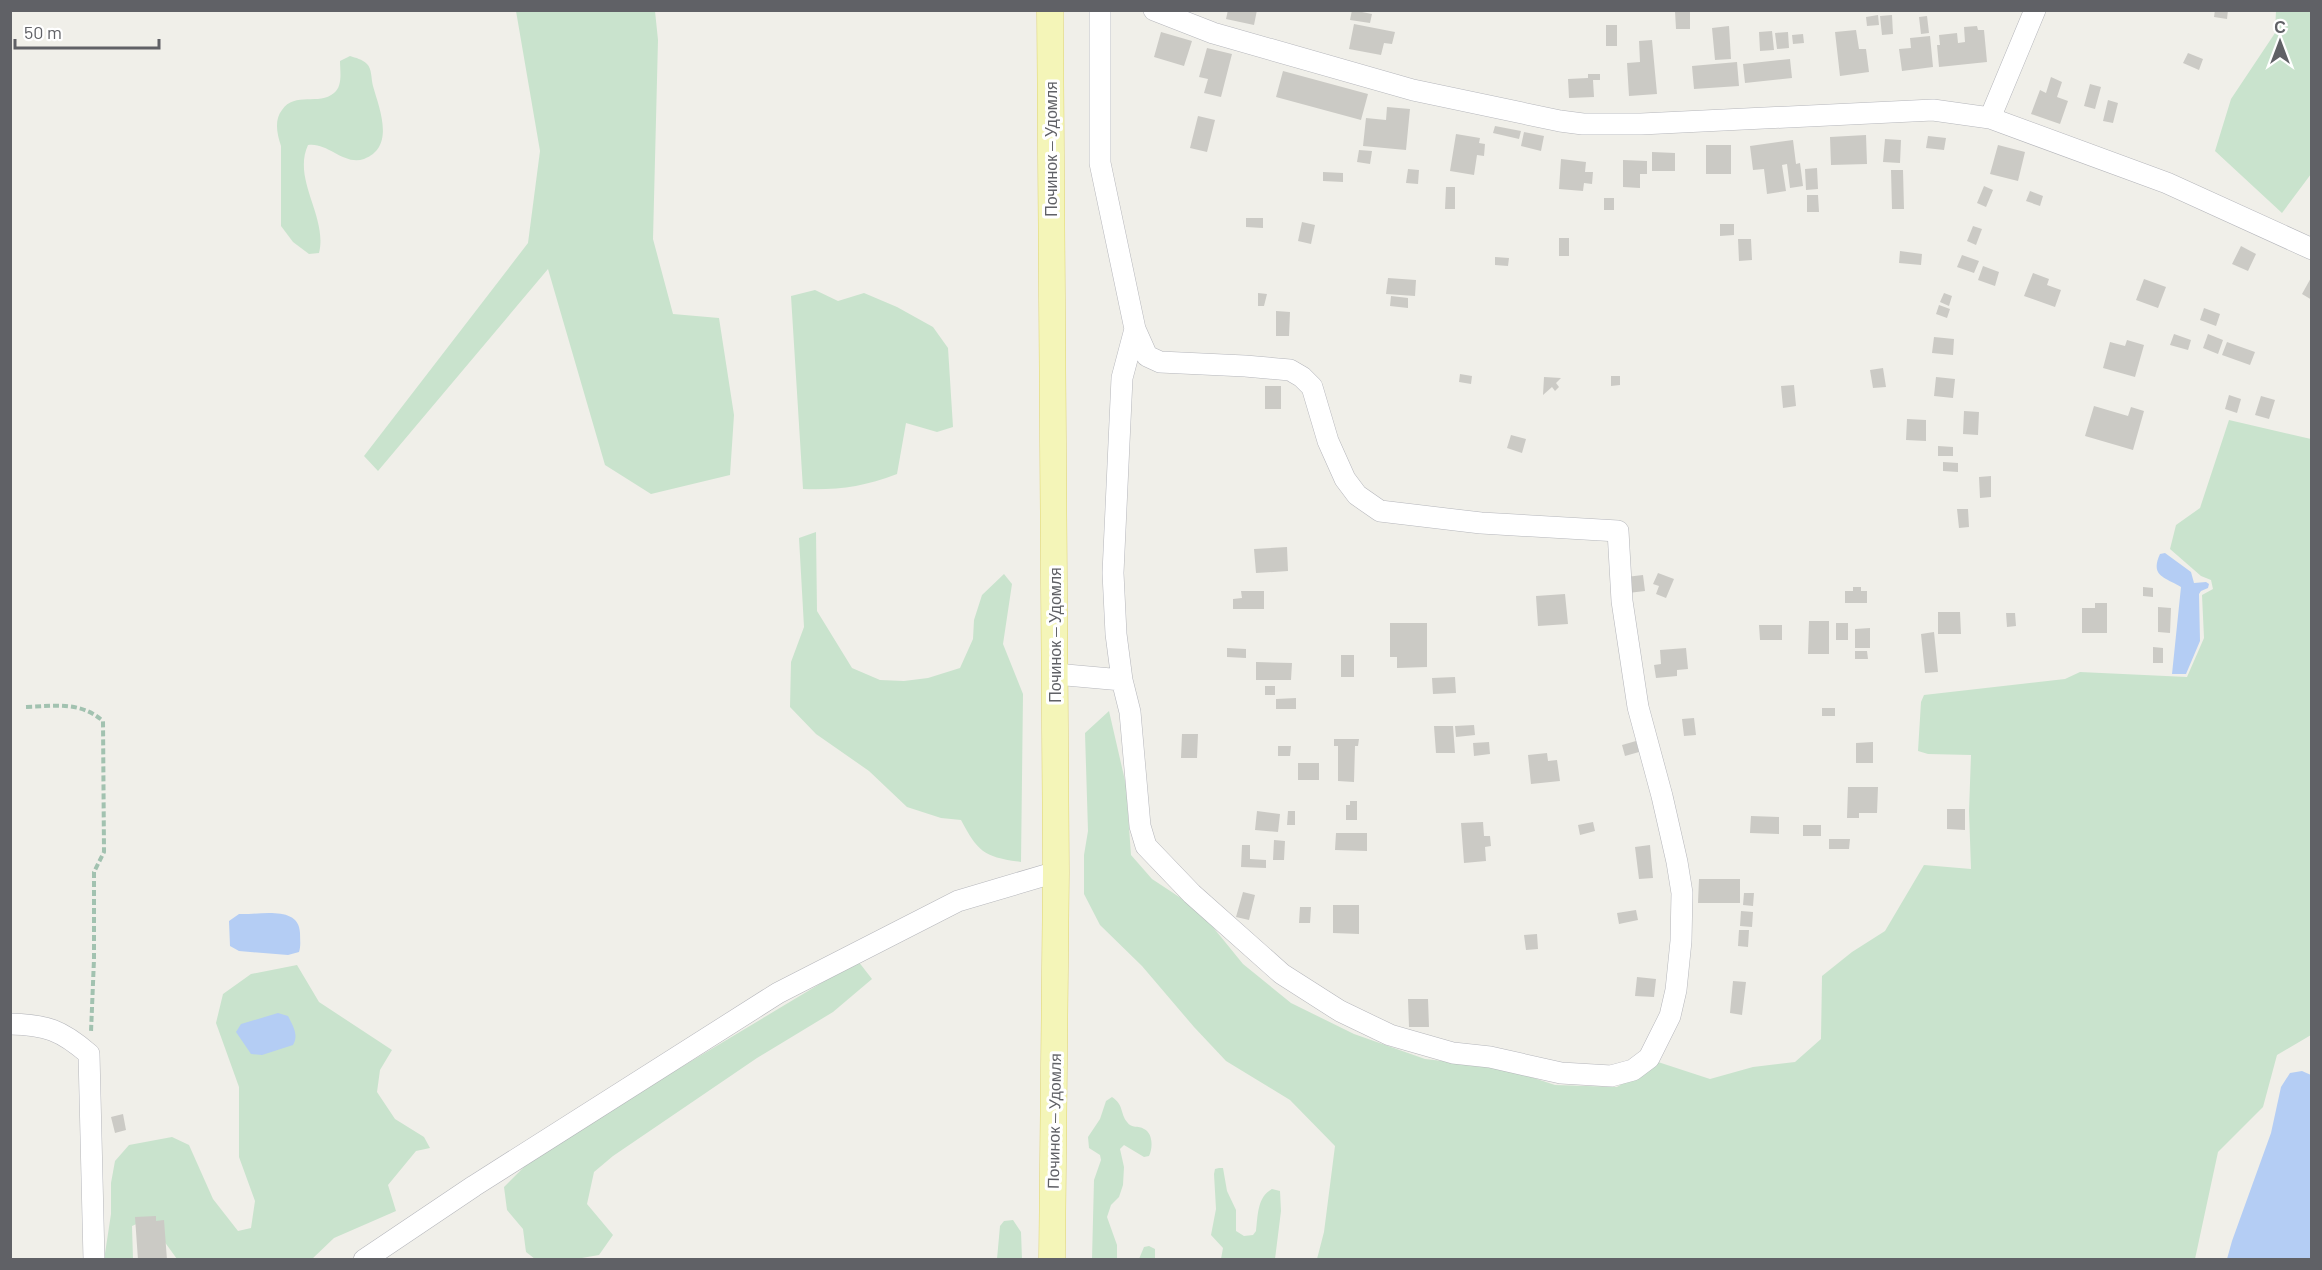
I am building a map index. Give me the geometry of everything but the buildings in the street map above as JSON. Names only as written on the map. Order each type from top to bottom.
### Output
[{"type":"main road","name":"Починок — Удомля","points":[[1050,10],[1056,872],[1052,1260]]},
{"type":"street","points":[[1100,10],[1100,164],[1135,328],[1147,356],[1160,362],[1290,370],[1302,376],[1312,387],[1328,441],[1345,479],[1357,495],[1380,511],[1481,523],[1618,531],[1622,601],[1638,707],[1662,796],[1682,893],[1681,940],[1672,1008],[1659,1042],[1648,1058],[1633,1070],[1611,1076],[1562,1073],[1490,1057],[1452,1053],[1390,1035],[1340,1011],[1282,974],[1192,894],[1146,846],[1140,826],[1130,712],[1122,680],[1116,634],[1113,573],[1122,378],[1135,328]]},
{"type":"street","points":[[1154,10],[1213,33],[1422,92],[1583,124],[1641,124],[1933,110],[1990,118],[2167,183],[2312,249]]},
{"type":"street","points":[[1990,118],[2035,10]]},
{"type":"street","points":[[1055,674],[1122,680]]},
{"type":"street","points":[[364,1260],[483,1180],[778,993],[958,901],[1056,872]]},
{"type":"street","points":[[10,1024],[38,1025],[71,1038],[89,1053],[94,1260]]},
{"type":"path","points":[[26,707],[70,706],[92,711],[103,721],[104,852],[94,872],[94,959],[89,1053]]},
{"type":"green space","points":[[516,11],[655,11],[658,40],[653,239],[673,314],[719,318],[734,415],[730,475],[651,494],[605,465],[548,269],[378,471],[364,456],[528,243],[540,151]]},
{"type":"green space","points":[[2276,11],[2312,11],[2311,174],[2282,213],[2215,151],[2231,99],[2275,33]]},
{"type":"green space","points":[[350,56],[363,61],[370,68],[383,126],[380,146],[374,153],[357,160],[343,157],[322,147],[308,145],[304,158],[304,172],[319,226],[320,239],[319,253],[309,254],[293,242],[281,226],[281,146],[277,132],[278,118],[287,104],[328,97],[334,93],[340,82],[340,61]]},
{"type":"green space","points":[[815,290],[838,301],[864,293],[897,307],[933,327],[948,348],[953,427],[937,432],[906,423],[897,474],[851,487],[803,489],[791,296]]},
{"type":"green space","points":[[2229,420],[2311,439],[2311,1035],[2277,1055],[2263,1107],[2218,1152],[2195,1259],[1317,1259],[1324,1232],[1335,1146],[1290,1100],[1226,1061],[1142,966],[1100,925],[1084,894],[1084,855],[1088,831],[1085,733],[1109,711],[1126,785],[1131,855],[1152,879],[1199,910],[1243,964],[1291,1003],[1354,1034],[1425,1059],[1504,1068],[1555,1085],[1617,1087],[1658,1062],[1710,1079],[1753,1067],[1795,1062],[1821,1039],[1822,976],[1852,952],[1885,931],[1924,865],[1971,869],[1969,811],[1971,755],[1928,754],[1918,751],[1921,702],[1924,695],[2065,679],[2080,672],[2187,677],[2204,638],[2202,595],[2213,589],[2211,580],[2201,576],[2170,549],[2176,525],[2200,508]]},
{"type":"green space","points":[[816,532],[817,611],[852,668],[880,680],[904,681],[928,678],[960,668],[973,639],[974,620],[982,595],[1004,574],[1012,584],[1003,644],[1023,694],[1021,862],[998,858],[984,851],[972,839],[961,820],[941,818],[907,807],[869,771],[816,734],[790,707],[791,662],[804,627],[799,538]]},
{"type":"green space","points":[[858,961],[872,979],[833,1012],[757,1058],[613,1156],[594,1172],[587,1204],[613,1235],[599,1255],[576,1259],[535,1259],[526,1252],[523,1229],[507,1210],[504,1187],[538,1153]]},
{"type":"green space","points":[[297,965],[319,1002],[392,1050],[380,1070],[377,1092],[395,1119],[424,1137],[430,1148],[416,1151],[388,1185],[396,1211],[334,1238],[312,1259],[177,1259],[148,1219],[132,1226],[133,1259],[104,1260],[111,1214],[111,1183],[115,1161],[129,1145],[172,1137],[189,1145],[213,1199],[238,1231],[251,1228],[255,1201],[239,1157],[239,1087],[216,1023],[223,994],[251,974]]},
{"type":"green space","points":[[1112,1097],[1120,1106],[1129,1124],[1147,1131],[1151,1149],[1149,1156],[1144,1157],[1124,1145],[1120,1149],[1124,1167],[1123,1185],[1107,1217],[1117,1245],[1117,1259],[1092,1259],[1094,1180],[1101,1160],[1100,1155],[1089,1148],[1088,1137],[1100,1119],[1106,1101]]},
{"type":"green space","points":[[1223,1168],[1227,1191],[1236,1210],[1236,1231],[1244,1236],[1253,1235],[1256,1231],[1259,1207],[1267,1192],[1272,1189],[1280,1191],[1281,1211],[1275,1259],[1221,1259],[1223,1248],[1211,1235],[1216,1209],[1214,1174],[1215,1169]]},
{"type":"green space","points":[[1013,1220],[1021,1232],[1022,1259],[997,1259],[1000,1226],[1004,1221]]},
{"type":"green space","points":[[1149,1246],[1155,1249],[1155,1259],[1139,1259],[1144,1247]]},
{"type":"water","points":[[2165,553],[2191,572],[2194,583],[2209,584],[2208,588],[2199,594],[2200,641],[2186,674],[2172,674],[2181,587],[2164,578],[2158,571],[2157,561],[2160,554]]},
{"type":"water","points":[[277,913],[293,918],[298,924],[300,933],[299,952],[288,955],[239,951],[230,946],[229,921],[239,914]]},
{"type":"water","points":[[278,1013],[288,1016],[292,1023],[295,1034],[293,1045],[262,1055],[251,1054],[236,1032],[241,1024]]},
{"type":"water","points":[[2302,1071],[2311,1075],[2311,1259],[2227,1259],[2271,1133],[2281,1087],[2290,1073]]}]
